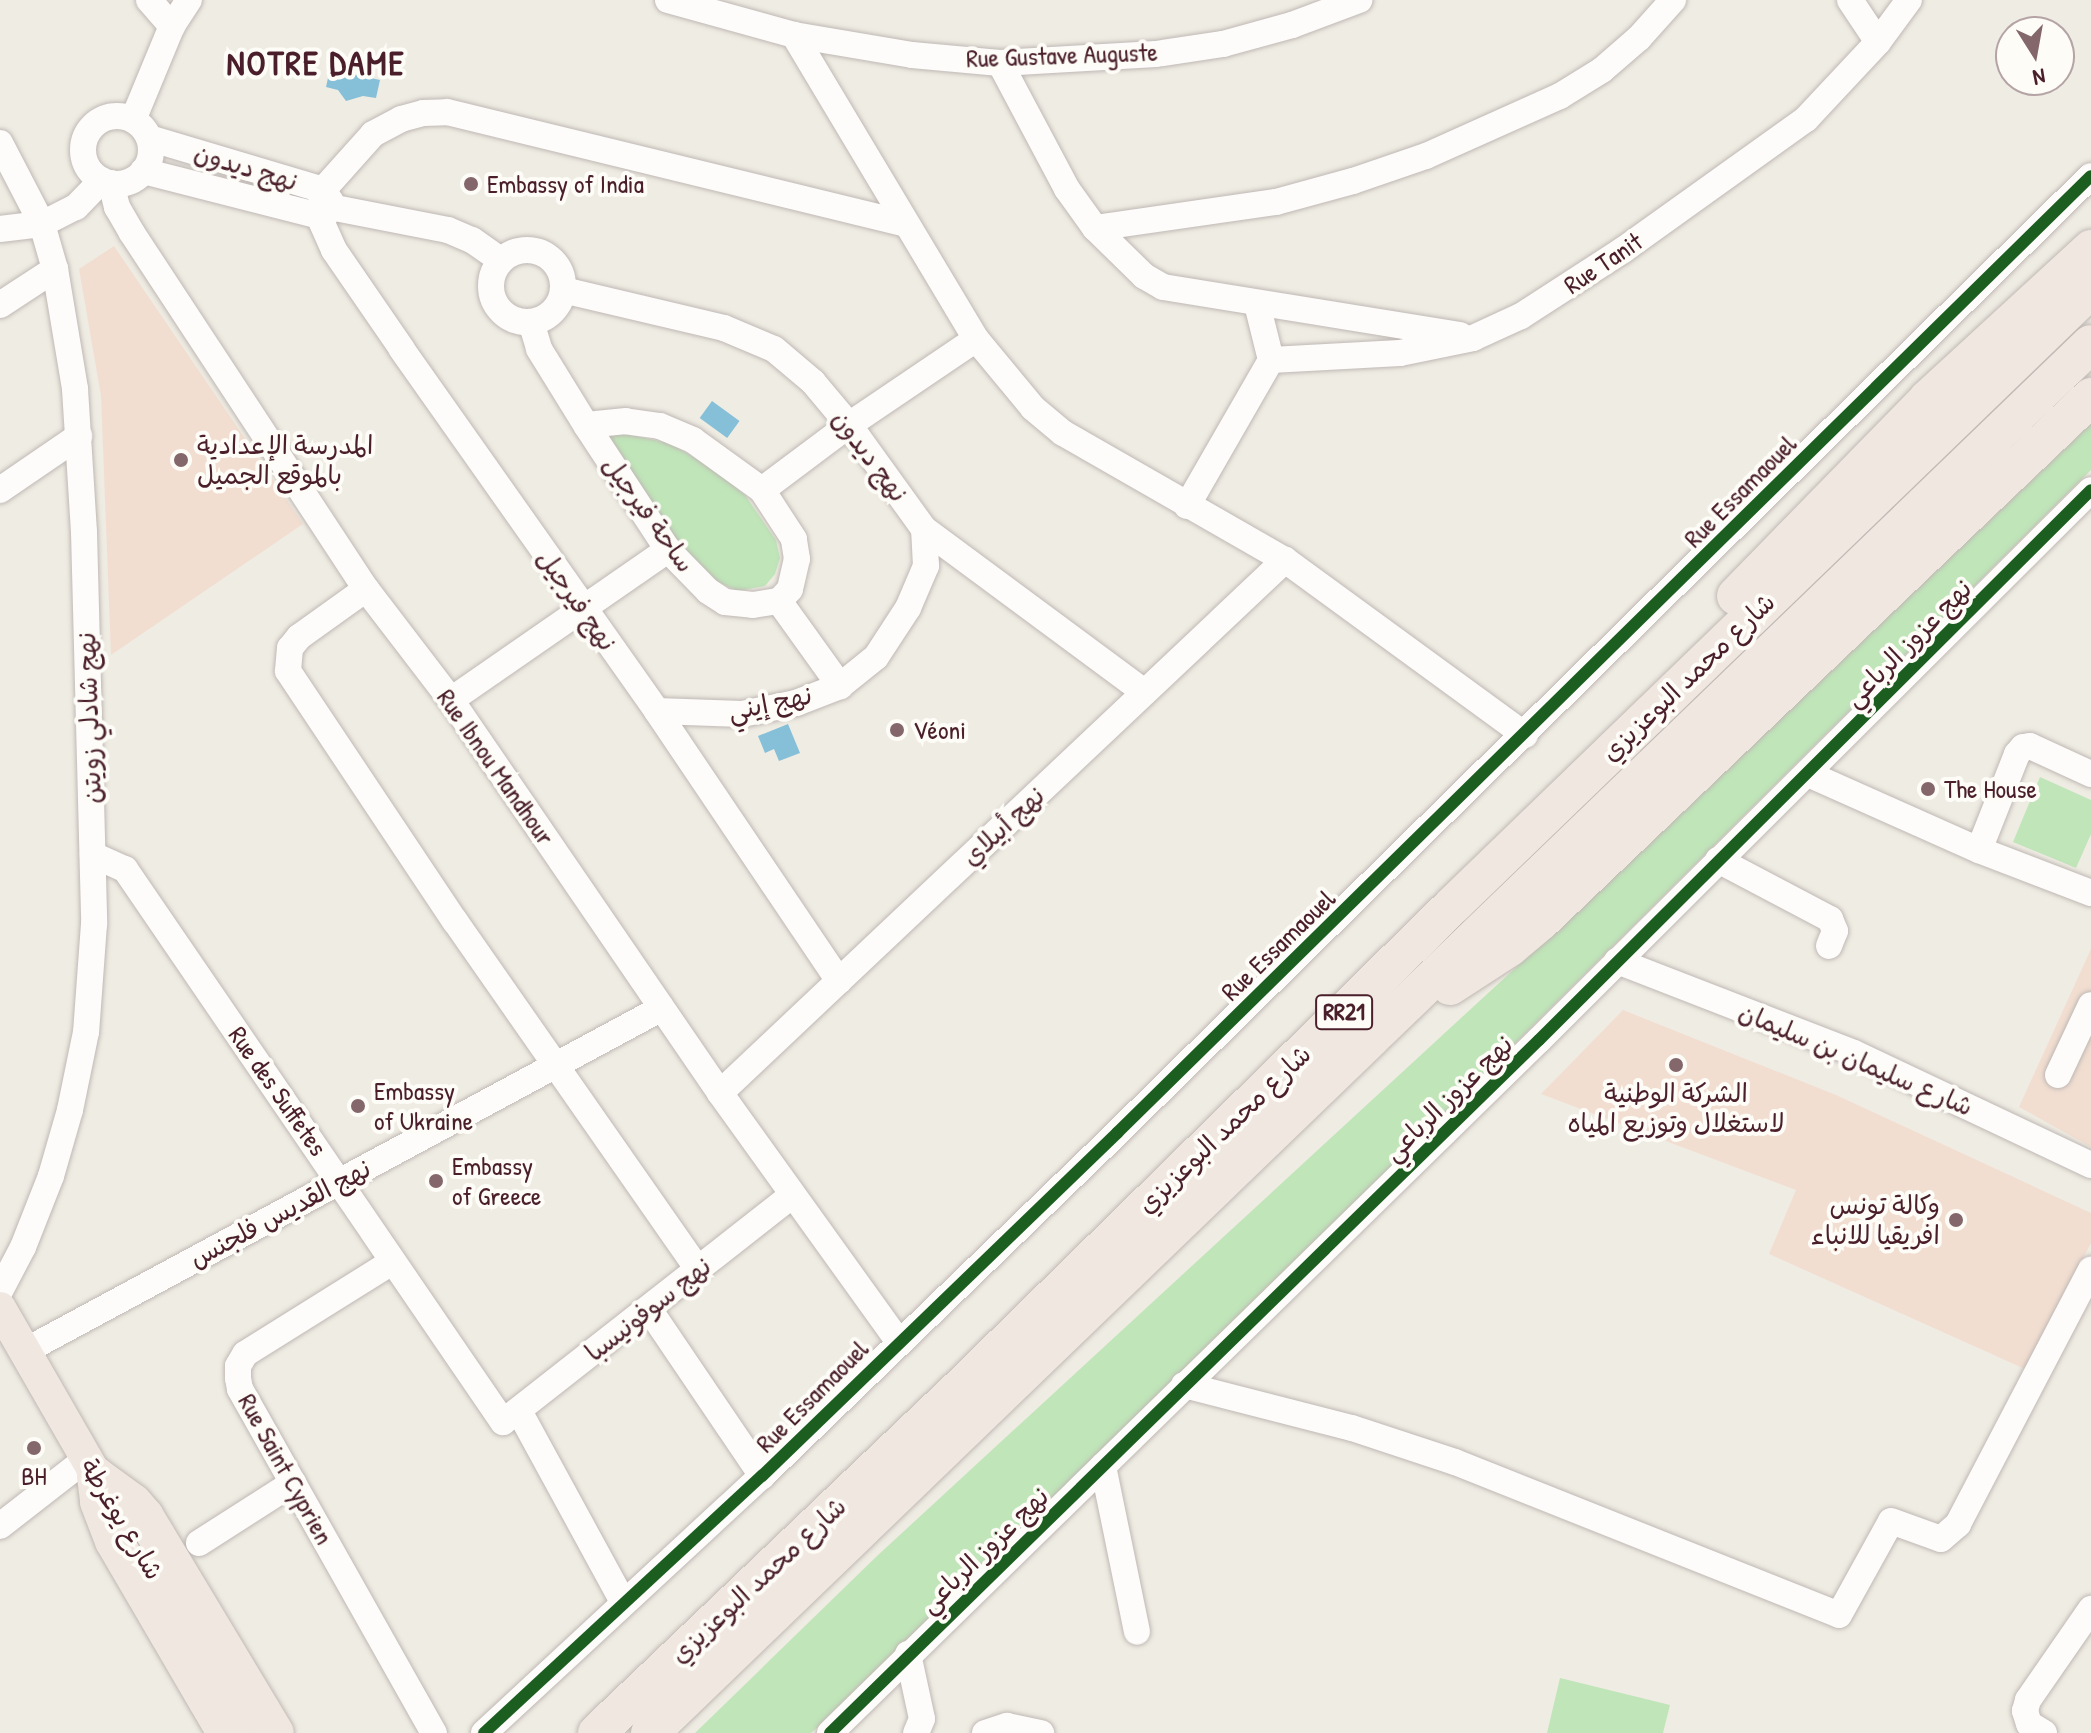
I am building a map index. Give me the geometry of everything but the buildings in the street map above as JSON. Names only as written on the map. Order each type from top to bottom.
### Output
[{"type":"highway","points":[[1671,693],[1715,617],[1928,399],[2091,249]]},
{"type":"highway","name":"شارع محمد البوعزيزي","points":[[597,1733],[961,1387],[1671,693],[2091,289]]},
{"type":"highway","name":"شارع محمد البوعزيزي","points":[[650,1733],[680,1717],[1890,534],[2091,344]]},
{"type":"highway","points":[[1404,1008],[1476,970],[1541,921],[2091,397]]},
{"type":"highway","points":[[91,1468],[99,1502],[114,1541],[250,1732]]},
{"type":"main road","name":"شارع يوغرطة","points":[[0,1308],[91,1468]]},
{"type":"street","points":[[149,0],[172,26]]},
{"type":"street","points":[[141,129],[172,26],[189,0]]},
{"type":"street","name":"Rue Gustave Auguste","points":[[668,0],[794,35],[912,55],[1000,63],[1156,54],[1223,44],[1292,25],[1359,0]]},
{"type":"street","points":[[1095,228],[1276,202],[1353,181],[1426,156],[1560,96],[1602,70],[1639,38],[1673,0]]},
{"type":"street","points":[[1850,0],[1878,42]]},
{"type":"street","name":"Rue Tanit","points":[[1271,360],[1400,353],[1473,338],[1564,290],[1806,119],[1878,42],[1909,0]]},
{"type":"street","points":[[794,35],[905,224],[976,339],[1006,380],[1063,433],[1285,560],[1525,735]]},
{"type":"street","points":[[1000,63],[1067,189],[1095,228],[1144,276],[1163,287],[1257,304],[1343,314],[1473,338]]},
{"type":"street","points":[[326,205],[373,134],[412,116],[447,112],[905,224]]},
{"type":"street","points":[[0,229],[42,224],[76,207],[106,181],[134,179],[143,171],[151,150],[141,129],[123,116],[102,120],[87,135],[84,155],[87,165],[106,181]]},
{"type":"street","name":"نهج ديدون","points":[[141,129],[326,205]]},
{"type":"street","name":"نهج شادلي زويتن","points":[[0,143],[42,224],[70,343],[79,436],[94,924],[86,1032],[70,1110],[51,1176],[23,1247],[0,1291]]},
{"type":"street","name":"نهج ديدون","points":[[143,171],[448,230],[472,240],[501,260]]},
{"type":"street","name":"Rue Essamaouel","points":[[484,1733],[762,1476],[1525,735],[2091,176]]},
{"type":"street","name":"Rue Ibnou Mandhour","points":[[106,181],[132,233],[366,589],[451,700],[720,1093],[898,1341]]},
{"type":"street","name":"نهج فيرجيل","points":[[326,205],[334,250],[657,711],[839,981]]},
{"type":"street","points":[[518,251],[538,252],[557,266],[563,290],[553,312],[531,322],[512,319],[496,305],[490,282],[501,260],[518,251]]},
{"type":"street","points":[[0,305],[55,269]]},
{"type":"street","name":"نهج ديدون","points":[[563,290],[724,328],[774,349],[813,382],[849,425],[924,529],[1144,692]]},
{"type":"street","points":[[1187,506],[1271,360],[1257,304]]},
{"type":"street","name":"ساحة فيرجيل","points":[[531,322],[539,349],[586,425],[668,550],[708,591],[725,602],[753,605],[779,601],[790,589],[797,559],[794,539],[762,490],[693,440],[660,426],[626,421],[586,425]]},
{"type":"street","points":[[762,490],[849,425],[976,339]]},
{"type":"street","points":[[0,490],[79,436]]},
{"type":"street","name":"نهج عزوز الرباعي","points":[[830,1733],[1808,774],[2091,490]]},
{"type":"street","name":"نهج إيني","points":[[657,711],[742,714],[796,703],[840,686],[876,657],[908,608],[926,566],[924,529]]},
{"type":"street","points":[[451,700],[668,550]]},
{"type":"street","name":"نهج أبيلاي","points":[[720,1093],[1285,560]]},
{"type":"street","points":[[366,589],[299,637],[290,648],[288,671],[455,921],[698,1269]]},
{"type":"street","points":[[779,601],[840,686]]},
{"type":"street","points":[[1979,850],[2017,754],[2023,747],[2030,746],[2091,774]]},
{"type":"street","points":[[1808,774],[1979,850],[2091,893]]},
{"type":"street","name":"Rue des Suffetes","points":[[93,855],[125,869],[392,1262],[511,1416],[623,1602]]},
{"type":"street","points":[[1718,860],[1830,919],[1835,931],[1829,946]]},
{"type":"street","name":"شارع سليمان بن سليمان","points":[[1617,961],[1854,1053],[2091,1165]]},
{"type":"street","points":[[2058,1075],[2091,1005]]},
{"type":"street","name":"نهج القديس فلجنس","points":[[25,1351],[662,1008]]},
{"type":"street","name":"نهج سوفونيسبا","points":[[511,1416],[792,1195]]},
{"type":"street","name":"Rue Saint Cyprien","points":[[392,1262],[245,1354],[238,1366],[240,1389],[434,1733]]},
{"type":"street","points":[[1184,1385],[1352,1428],[1455,1462],[1789,1598],[1839,1615],[1891,1521],[1941,1539],[1958,1524],[2091,1270]]},
{"type":"street","points":[[649,1309],[762,1476]]},
{"type":"street","points":[[1103,1466],[1137,1632]]},
{"type":"street","points":[[0,1526],[91,1468]]},
{"type":"street","points":[[199,1543],[293,1483]]},
{"type":"street","points":[[2044,1733],[2029,1724],[2025,1711],[2028,1700],[2088,1621]]},
{"type":"street","points":[[908,1654],[922,1719],[916,1733]]},
{"type":"street","points":[[985,1733],[1007,1726],[1037,1732]]},
{"type":"shaded area","name":"المدرسة الإعدادية بالموقع الجميل","points":[[114,246],[303,524],[111,655],[101,396],[79,269]]},
{"type":"shaded area","points":[[2091,949],[2091,1147],[2019,1107]]},
{"type":"shaded area","points":[[1623,1010],[1836,1095],[2091,1213],[2091,1243],[2025,1369],[1769,1254],[1796,1190],[1541,1094]]},
{"type":"green space","points":[[2091,424],[2091,470],[897,1659],[811,1733],[695,1733],[877,1556],[1600,890]]},
{"type":"green space","points":[[625,434],[669,443],[710,467],[745,495],[776,540],[780,558],[775,574],[765,586],[737,591],[699,572],[604,436]]},
{"type":"green space","points":[[2040,777],[2091,800],[2091,834],[2076,868],[2013,842]]},
{"type":"green space","points":[[1560,1678],[1670,1705],[1663,1733],[1547,1733]]},
{"type":"water","points":[[330,69],[380,80],[376,98],[363,96],[346,101],[338,90],[326,87]]},
{"type":"water","points":[[712,401],[740,421],[727,438],[700,418]]},
{"type":"water","points":[[788,724],[800,753],[779,761],[774,749],[765,753],[758,736]]},
{"type":"cycle path","points":[[484,1733],[762,1476],[1117,1133],[2091,176]]},
{"type":"cycle path","points":[[830,1733],[1539,1040],[2091,490]]},
{"type":"place","name":"Embassy of India","points":[[471,184]]},
{"type":"place","name":"المدرسة الإعدادية بالموقع الجميل","points":[[181,460]]},
{"type":"place","name":"Véoni","points":[[897,730]]},
{"type":"place","name":"The House","points":[[1928,789]]},
{"type":"place","name":"الشركة الوطنية لاستغلال وتوزيع المياه","points":[[1676,1065]]},
{"type":"place","name":"Embassy of Ukraine","points":[[358,1106]]},
{"type":"place","name":"Embassy of Greece","points":[[436,1181]]},
{"type":"place","name":"وكالة تونس افريقيا للانباء","points":[[1956,1220]]},
{"type":"place","name":"BH","points":[[34,1448]]},
{"type":"district","name":"NOTRE DAME","points":[[316,64]]}]
